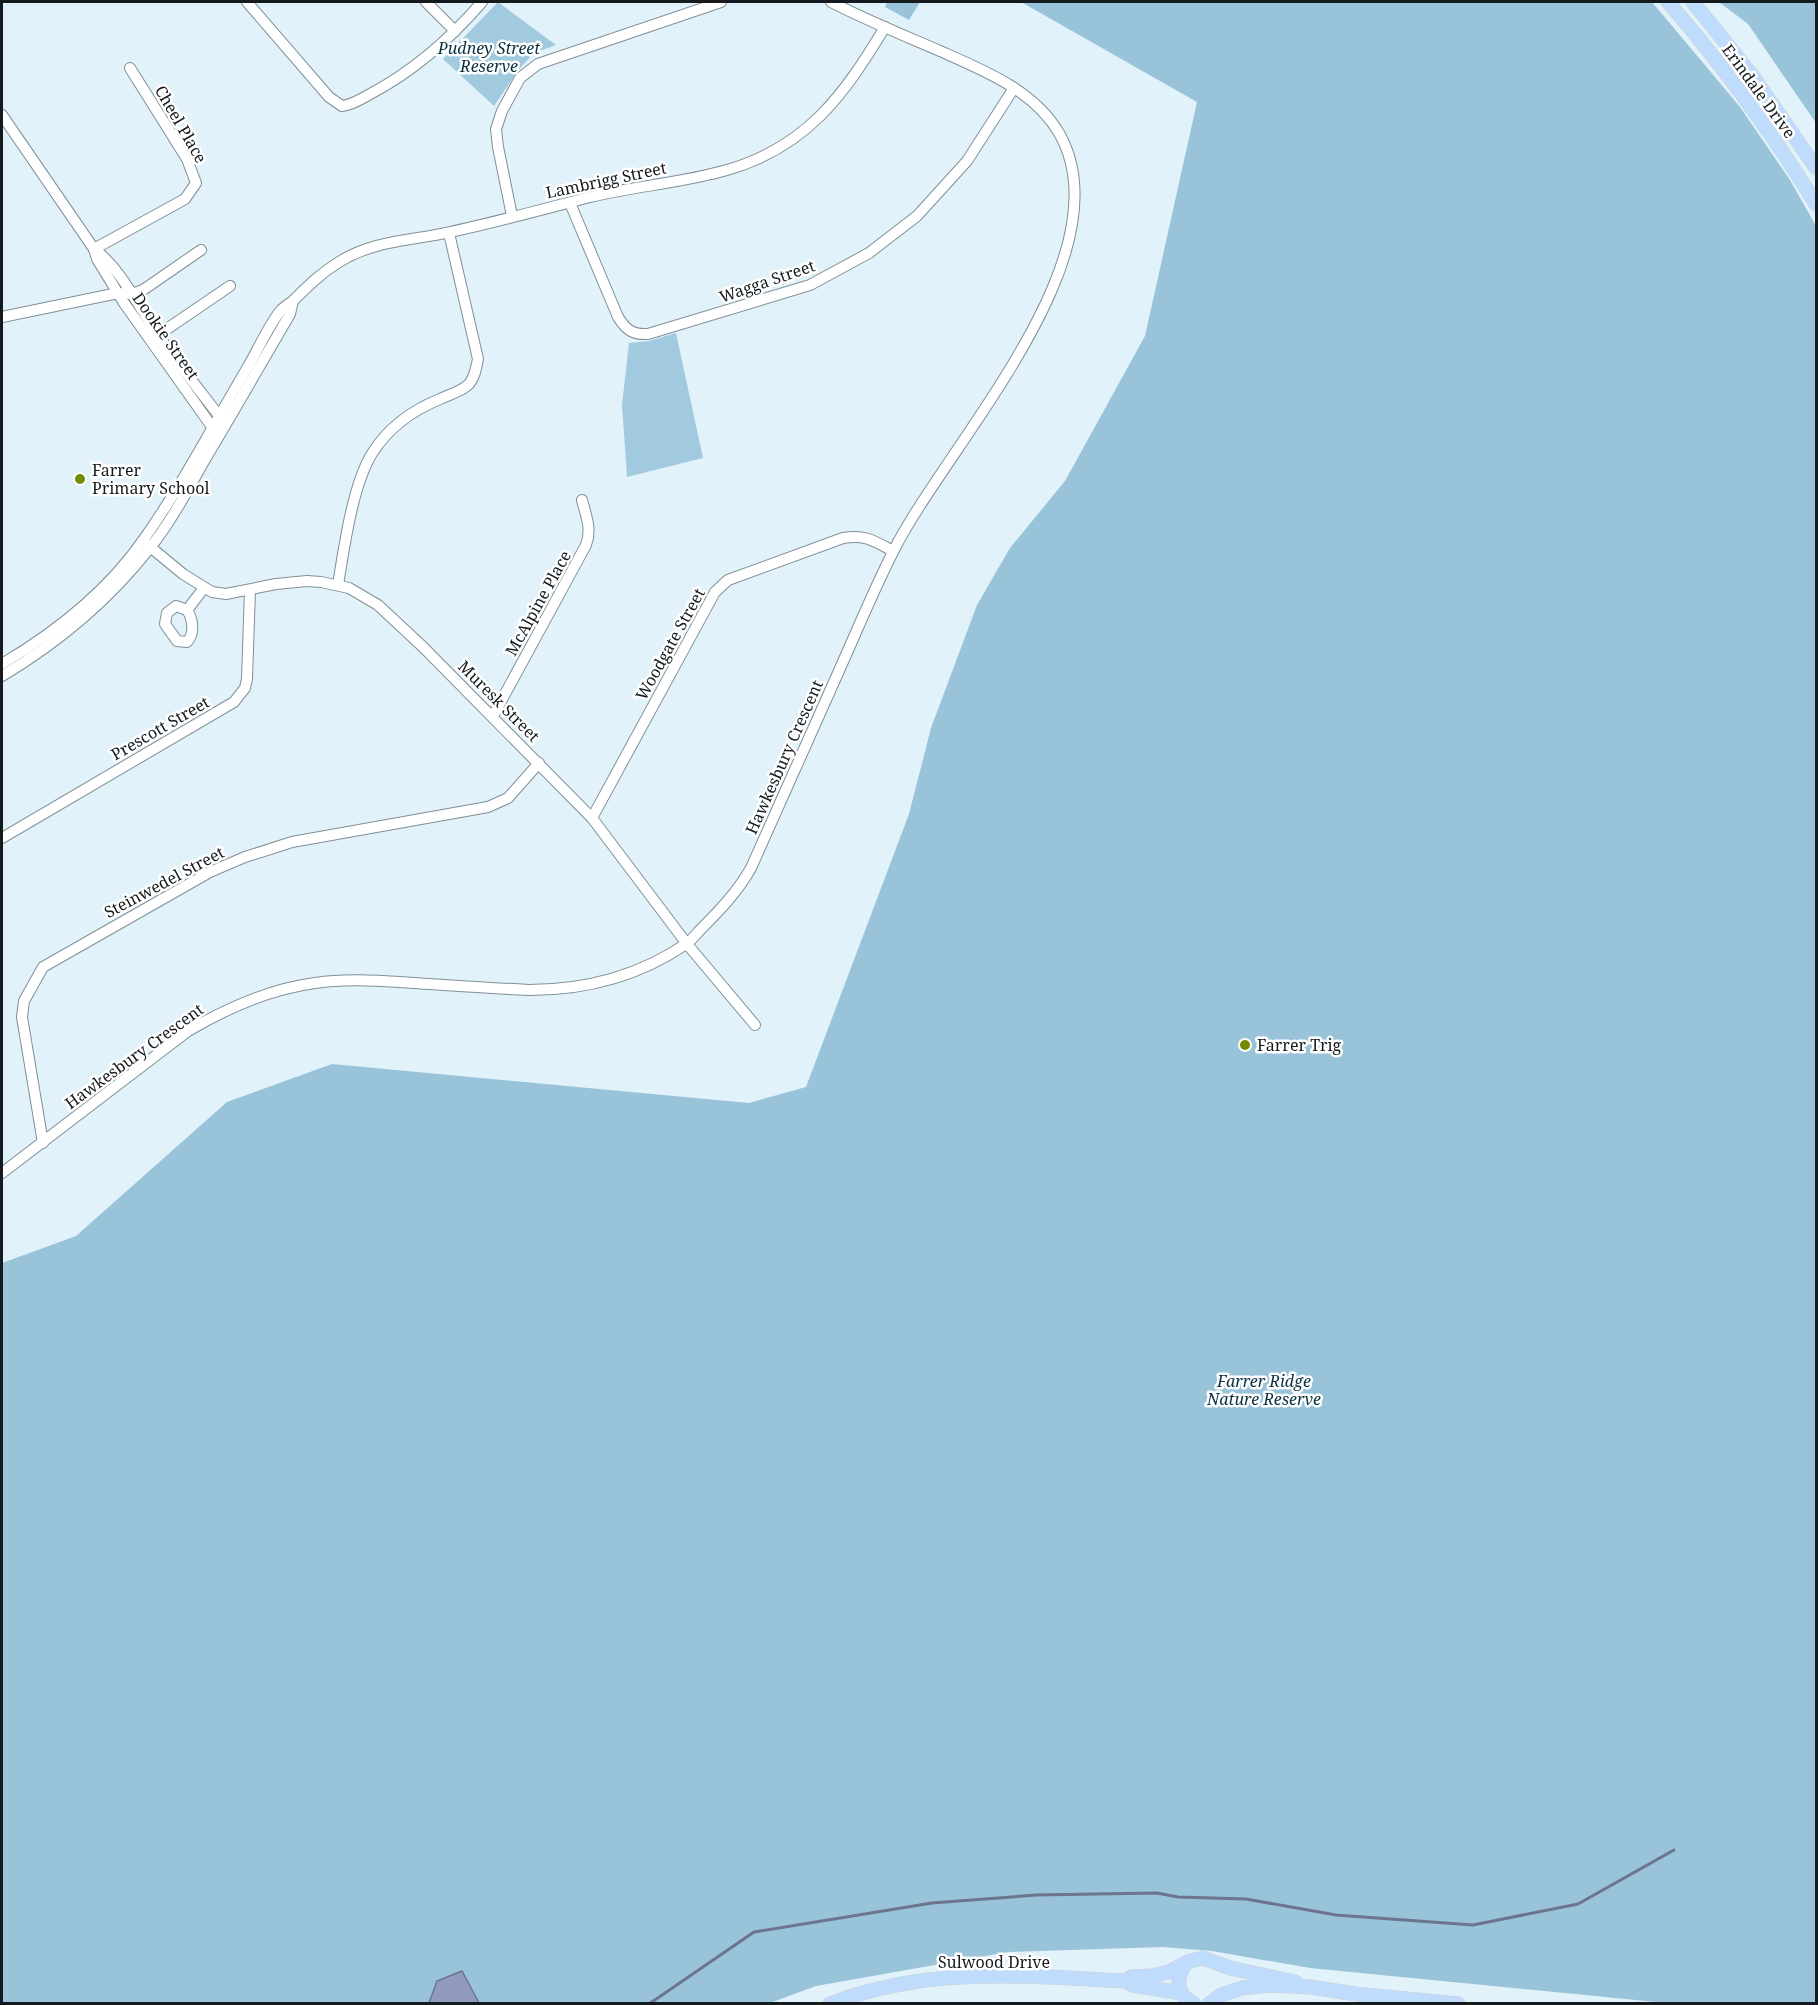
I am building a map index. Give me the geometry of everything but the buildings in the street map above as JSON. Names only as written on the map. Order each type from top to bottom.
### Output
[{"type":"main road","name":"Erindale Drive","points":[[1668,2],[1703,43],[1753,109],[1816,204]]},
{"type":"main road","name":"Erindale Drive","points":[[1693,2],[1754,78],[1816,168]]},
{"type":"main road","name":"Sulwood Drive","points":[[1125,1981],[1131,1977],[1151,1976],[1196,1959],[1209,1959],[1230,1968],[1284,1978],[1310,1987]]},
{"type":"main road","name":"Sulwood Drive","points":[[1214,2001],[1226,1981],[1221,1967],[1215,1962]]},
{"type":"main road","name":"Sulwood Drive","points":[[1185,1965],[1178,1981],[1187,2000]]},
{"type":"main road","name":"Sulwood Drive","points":[[830,2004],[877,1988],[945,1977],[996,1975],[1125,1981],[1132,1985],[1159,1988],[1187,2000]]},
{"type":"main road","name":"Sulwood Drive","points":[[1214,2001],[1242,1988],[1258,1986],[1310,1987],[1458,2004]]},
{"type":"street","points":[[247,2],[329,97],[342,106],[396,80],[436,51],[482,2]]},
{"type":"street","points":[[426,2],[455,31]]},
{"type":"street","points":[[512,216],[496,129],[502,111],[520,78],[538,64],[721,2]]},
{"type":"street","name":"Hawkesbury Crescent","points":[[2,1173],[188,1031],[218,1013],[270,993],[314,983],[350,980],[558,990],[587,986],[617,978],[644,967],[687,944],[726,904],[752,868],[893,551],[1036,326],[1059,270],[1074,212],[1071,167],[1065,148],[1050,119],[1036,105],[1014,88],[974,66],[831,2]]},
{"type":"street","name":"Lambrigg Street","points":[[2,676],[39,654],[98,606],[173,514],[282,309],[315,278],[341,260],[369,246],[449,232],[591,197],[724,171],[755,161],[785,145],[815,123],[837,100],[867,58],[885,27]]},
{"type":"street","name":"Cheel Place","points":[[94,249],[185,199],[196,183],[187,159],[129,68]]},
{"type":"street","name":"Wagga Street","points":[[570,203],[618,317],[630,331],[639,335],[648,334],[810,285],[868,253],[917,216],[967,161],[1014,88]]},
{"type":"street","name":"Dookie Street","points":[[2,115],[94,249],[97,260],[149,341],[216,431]]},
{"type":"street","points":[[338,585],[360,480],[372,452],[402,419],[460,391],[473,379],[478,359],[449,232]]},
{"type":"street","name":"Dookie Street","points":[[94,249],[103,255],[132,294],[158,335],[222,420]]},
{"type":"street","points":[[2,317],[118,293],[132,294],[143,290],[201,250]]},
{"type":"street","points":[[158,335],[230,286]]},
{"type":"street","name":"McAlpine Place","points":[[493,716],[586,545],[590,527],[582,500]]},
{"type":"street","name":"Woodgate Street","points":[[592,818],[715,592],[721,585],[728,580],[849,537],[868,537],[893,551]]},
{"type":"street","name":"Lambrigg Street","points":[[2,664],[33,646],[62,624],[147,544]]},
{"type":"street","name":"Muresk Street","points":[[147,544],[212,592],[226,594],[276,584],[307,581],[338,585],[378,605],[493,716],[592,818],[687,944],[755,1025]]},
{"type":"street","points":[[187,609],[204,588]]},
{"type":"street","name":"Prescott Street","points":[[2,838],[234,702],[245,688],[247,680],[250,590]]},
{"type":"street","name":"Steinwedel Street","points":[[43,1143],[22,1017],[24,1001],[43,967],[190,882],[245,857],[292,842],[489,807],[508,798],[539,763]]},
{"type":"green space","name":"Pudney Street Reserve","points":[[498,2],[556,45],[534,53],[520,68],[494,106],[443,59]]},
{"type":"green space","points":[[887,2],[920,2],[909,20],[885,7]]},
{"type":"green space","name":"Farrer Ridge Nature Reserve","points":[[1021,2],[1652,2],[1740,107],[1790,180],[1816,226],[1816,2003],[1666,2003],[1310,1968],[1212,1951],[1163,1947],[1008,1952],[816,1986],[770,2003],[2,2004],[2,1263],[76,1236],[227,1102],[332,1064],[749,1103],[806,1087],[909,814],[931,728],[977,605],[1010,548],[1065,481],[1145,336],[1197,102]]},
{"type":"green space","points":[[1719,2],[1816,2],[1816,123],[1748,24]]},
{"type":"green space","points":[[676,333],[703,458],[627,477],[622,405],[629,343],[649,341]]},
{"type":"shaded area","points":[[462,1971],[479,2003],[429,2003],[437,1981]]},
{"type":"waterway","points":[[649,2004],[754,1932],[932,1903],[1036,1895],[1157,1893],[1178,1897],[1246,1899],[1336,1915],[1473,1925],[1578,1904],[1674,1850]]},
{"type":"place","name":"Farrer Primary School","points":[[80,479]]},
{"type":"place","name":"Farrer Trig","points":[[1245,1045]]}]
